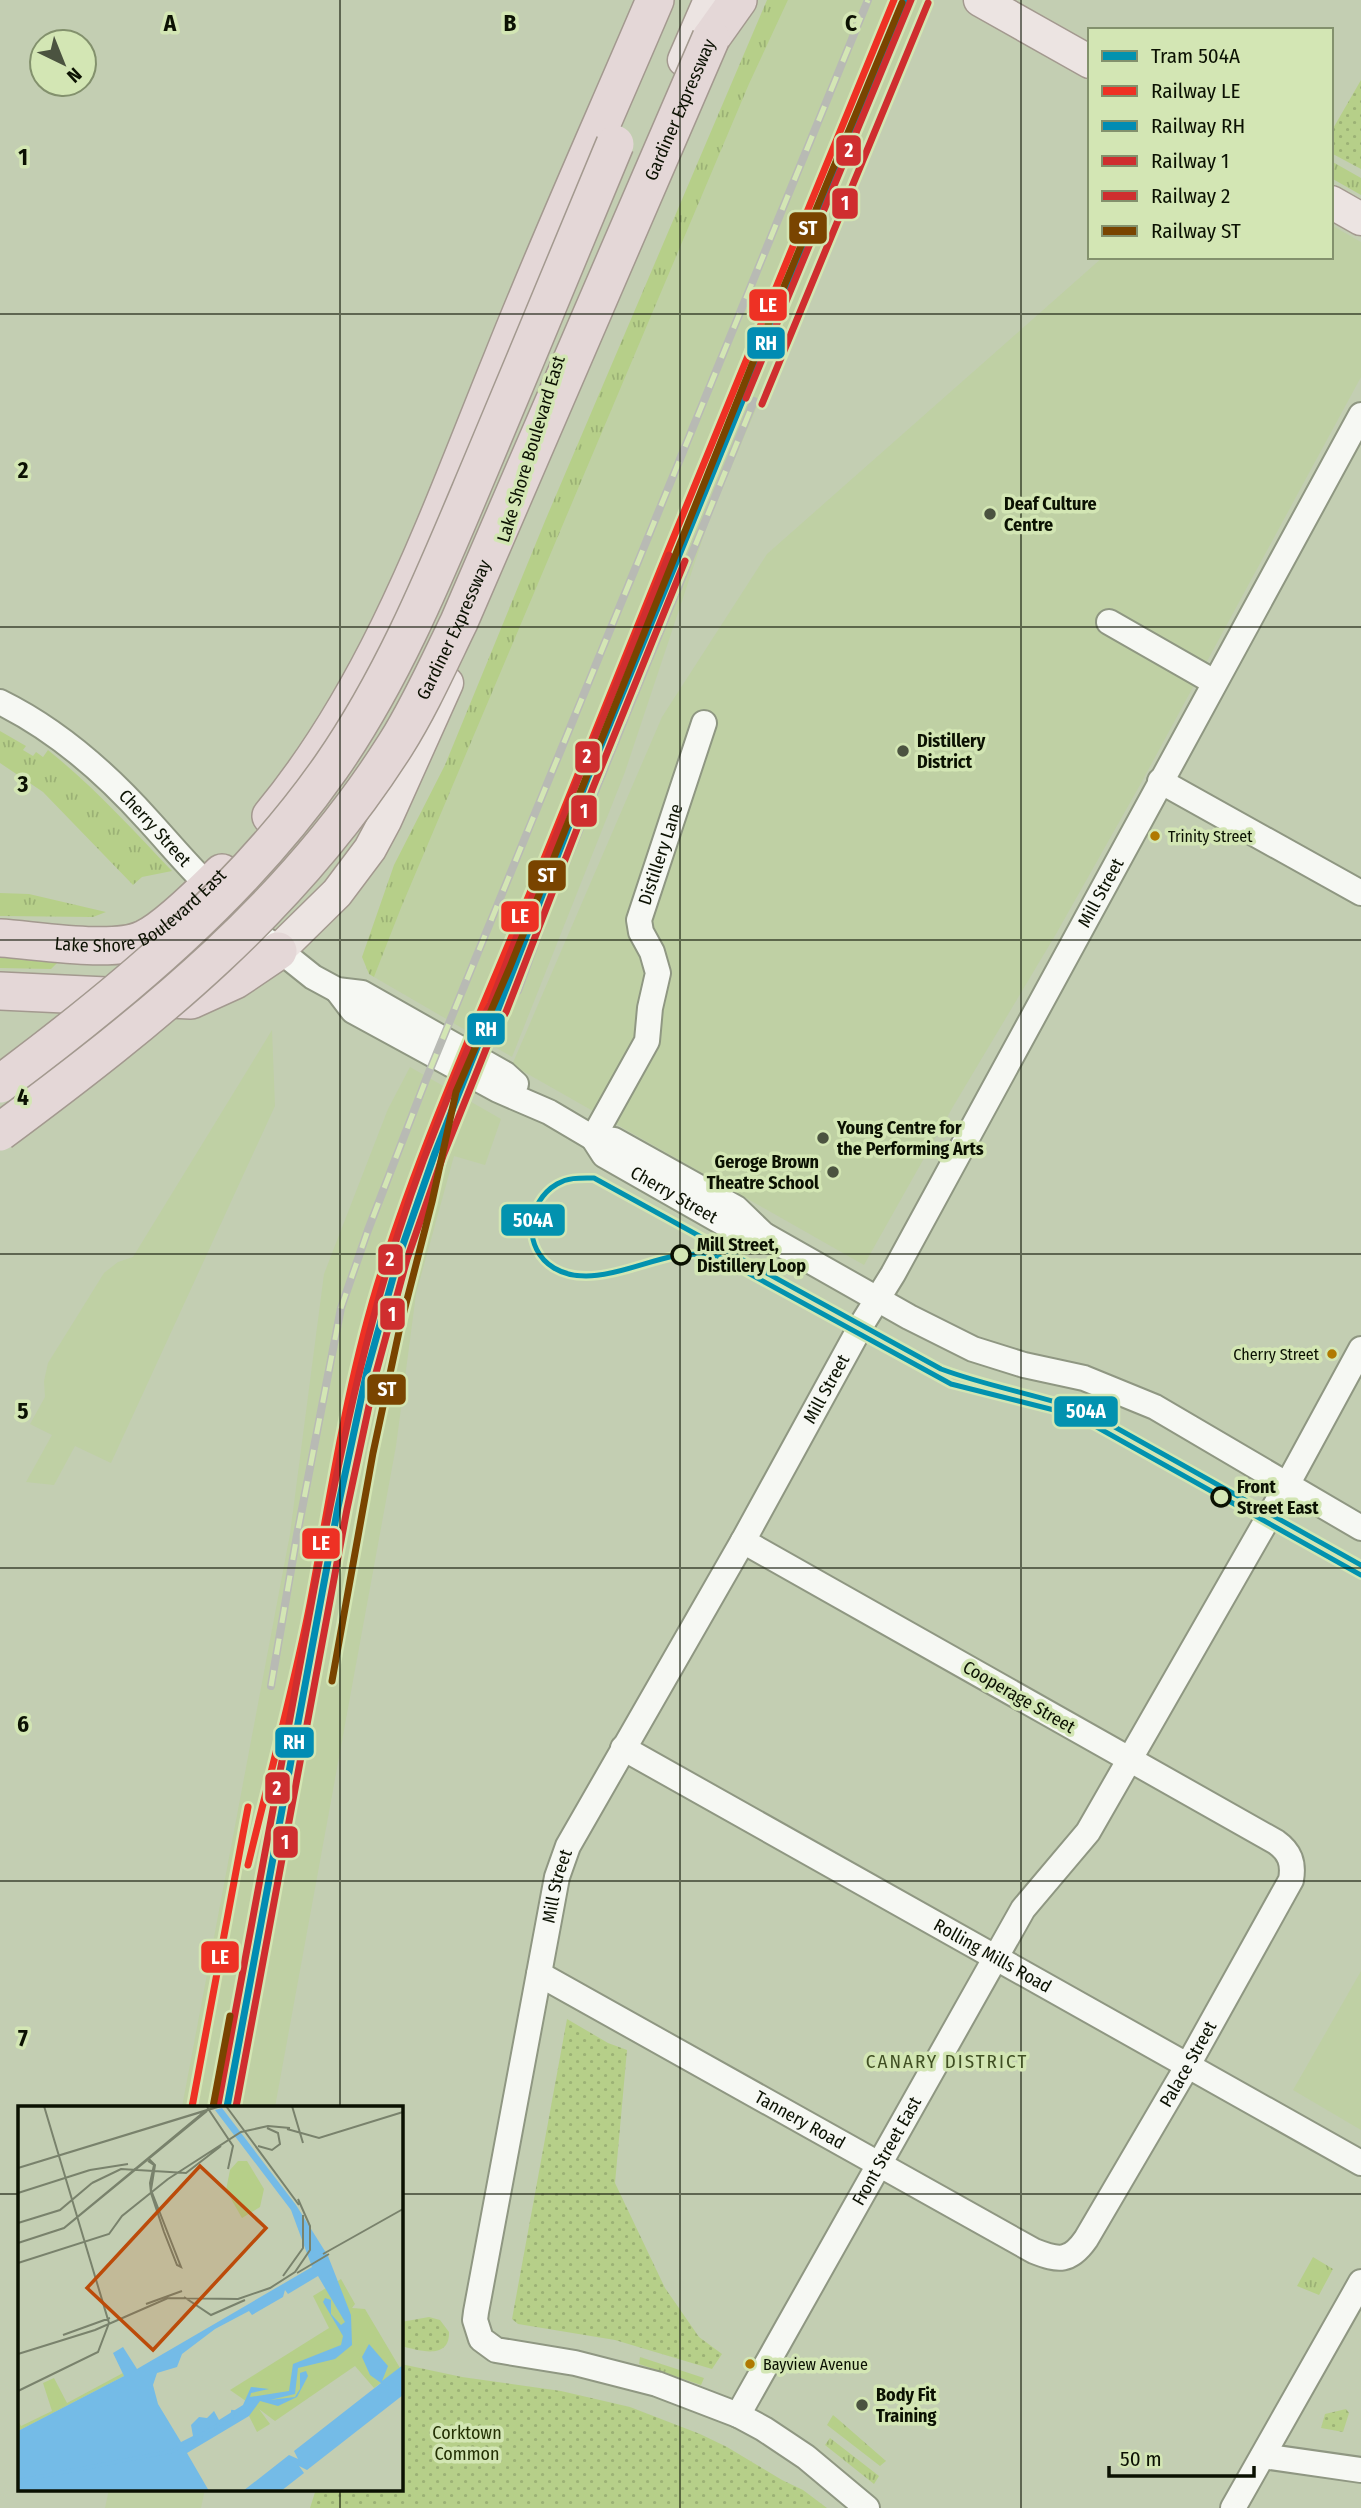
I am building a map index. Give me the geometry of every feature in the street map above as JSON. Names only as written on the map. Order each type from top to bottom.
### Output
[{"type":"highway","name":"Lake Shore Boulevard East","points":[[0,937],[119,946],[144,940],[208,886],[234,860],[288,796],[346,710],[402,601],[511,336],[655,0]]},
{"type":"highway","points":[[0,1084],[121,989],[230,889],[302,805],[356,728],[393,663],[438,568],[676,0]]},
{"type":"highway","name":"Gardiner Expressway","points":[[0,1132],[162,1006],[251,925],[316,855],[396,744],[459,622],[727,0]]},
{"type":"highway","points":[[711,38],[738,0]]},
{"type":"highway","name":"Lake Shore Boulevard East","points":[[0,991],[191,1000],[235,980],[278,951]]},
{"type":"main road","name":"Lake Shore Boulevard East","points":[[278,951],[337,893],[363,860],[385,821],[433,716],[499,556],[554,364],[710,0]]},
{"type":"main road","points":[[980,0],[1088,61]]},
{"type":"main road","points":[[1333,203],[1361,219]]},
{"type":"street","name":"Mill Street","points":[[738,2415],[657,2384],[575,2363],[496,2350],[481,2339],[475,2320],[476,2312],[557,1878],[563,1859],[623,1748],[743,1541],[877,1299],[1361,415]]},
{"type":"street","points":[[1109,622],[1214,682]]},
{"type":"street","name":"Cherry Street","points":[[0,702],[61,737],[104,774],[208,886],[278,951],[313,977],[337,990],[362,993],[505,1074],[549,1112],[593,1138],[614,1140],[736,1208],[766,1236],[877,1299],[973,1349],[1024,1366],[1084,1378],[1155,1407],[1361,1528]]},
{"type":"street","name":"Distillery Lane","points":[[593,1138],[647,1041],[650,1008],[658,973],[652,952],[641,932],[639,919],[704,723]]},
{"type":"street","points":[[1160,781],[1361,893]]},
{"type":"street","name":"Front Street East","points":[[738,2415],[996,1957],[1033,1895],[1088,1832],[1287,1485],[1361,1349]]},
{"type":"street","name":"Cooperage Street","points":[[743,1541],[1276,1842],[1286,1849],[1290,1858]]},
{"type":"street","name":"Rolling Mills Road","points":[[623,1748],[1361,2163]]},
{"type":"street","name":"Palace Street","points":[[1063,2259],[1077,2250],[1086,2239],[1188,2065],[1291,1880],[1293,1868],[1290,1858]]},
{"type":"street","name":"Tannery Road","points":[[538,1974],[1034,2251],[1051,2258],[1063,2259]]},
{"type":"street","points":[[1233,2508],[1361,2282]]},
{"type":"street","points":[[738,2415],[765,2429],[806,2457],[867,2508]]},
{"type":"street","points":[[1263,2456],[1361,2470]]},
{"type":"shaded area","points":[[788,0],[929,0],[709,520],[625,772],[512,1057],[374,977],[749,84]]},
{"type":"shaded area","name":"Distillery District","points":[[1333,226],[1361,242],[1361,377],[1140,785],[864,1265],[512,1065],[662,717],[767,554],[1101,259],[1333,259]]},
{"type":"shaded area","points":[[272,1030],[275,1106],[111,1463],[75,1446],[54,1485],[26,1482],[52,1435],[30,1424],[45,1397],[44,1381],[48,1363],[104,1273],[118,1262],[133,1257]]},
{"type":"shaded area","points":[[410,1067],[501,1119],[485,1165],[454,1156],[416,1294],[396,1446],[275,2106],[182,2106],[290,1534],[324,1274],[388,1109]]},
{"type":"shaded area","points":[[1361,1971],[1361,2130],[1293,2090]]},
{"type":"shaded area","points":[[109,2490],[205,2490],[201,2508],[105,2508]]},
{"type":"green space","points":[[767,0],[788,0],[749,84],[374,977],[369,974],[362,957],[394,865],[445,765],[545,521]]},
{"type":"green space","points":[[1361,80],[1361,169],[1333,154],[1333,129]]},
{"type":"green space","points":[[1333,162],[1361,178],[1361,195],[1333,179]]},
{"type":"green space","points":[[0,731],[26,746],[23,750],[33,756],[36,752],[43,757],[48,750],[96,793],[172,871],[142,877],[133,885],[43,792],[0,763]]},
{"type":"green space","points":[[0,893],[29,894],[106,912],[93,917],[0,916]]},
{"type":"green space","points":[[0,953],[64,956],[51,969],[0,968]]},
{"type":"green space","points":[[567,2019],[608,2043],[627,2050],[615,2183],[665,2288],[699,2337],[722,2354],[712,2369],[615,2340],[518,2324],[512,2319]]},
{"type":"green space","points":[[1313,2257],[1333,2269],[1319,2295],[1297,2286]]},
{"type":"green space","points":[[429,2317],[440,2320],[449,2332],[448,2341],[444,2347],[432,2351],[402,2346],[402,2322]]},
{"type":"green space","points":[[640,2357],[704,2378],[701,2385],[639,2364]]},
{"type":"green space","name":"Corktown Common","points":[[402,2364],[462,2377],[561,2391],[630,2407],[727,2447],[803,2490],[827,2508],[310,2508],[316,2490],[402,2490]]},
{"type":"green space","points":[[1346,2409],[1349,2413],[1343,2432],[1321,2428],[1325,2414]]},
{"type":"green space","points":[[833,2415],[886,2461],[880,2466],[827,2425]]},
{"type":"green space","points":[[830,2438],[879,2476],[874,2484],[825,2445]]},
{"type":"railway","points":[[271,1686],[341,1308],[368,1230],[427,1077],[868,0]]},
{"type":"railway","points":[[518,991],[551,900],[754,401]]},
{"type":"tram line","name":"504A","points":[[1361,1565],[1088,1412],[941,1369],[594,1178],[571,1179],[557,1184],[539,1202],[534,1213],[533,1238],[544,1260],[554,1268],[568,1274],[598,1275],[680,1255],[717,1256],[951,1384],[1066,1413],[1086,1421],[1361,1575]]},
{"type":"rail line","name":"LE","points":[[248,1865],[303,1637],[359,1355],[400,1216],[442,1105],[894,0]]},
{"type":"rail line","name":"RH","points":[[227,2106],[338,1507],[367,1371],[399,1256],[435,1153],[480,1040],[498,1009],[586,782],[906,0]]},
{"type":"rail line","name":"2","points":[[746,398],[911,0]]},
{"type":"rail line","name":"ST","points":[[332,1681],[373,1453],[456,1092],[510,967],[763,337],[902,3]]},
{"type":"rail line","name":"1","points":[[762,404],[928,3]]},
{"type":"rail line","name":"2","points":[[218,2105],[333,1491],[361,1368],[394,1245],[449,1094],[490,1005],[669,555]]},
{"type":"rail line","name":"1","points":[[236,2106],[347,1509],[376,1373],[407,1259],[443,1156],[488,1044],[506,1012],[685,561]]},
{"type":"rail line","name":"LE","points":[[192,2106],[248,1807]]},
{"type":"rail line","name":"ST","points":[[213,2106],[230,2016]]},
{"type":"place","name":"Deaf Culture Centre","points":[[990,514]]},
{"type":"place","name":"Distillery District","points":[[903,751]]},
{"type":"place","name":"Trinity Street","points":[[1155,836]]},
{"type":"place","name":"Young Centre for the Performing Arts","points":[[823,1138]]},
{"type":"place","name":"Geroge Brown Theatre School","points":[[833,1172]]},
{"type":"place","name":"Mill Street, Distillery Loop","points":[[681,1255]]},
{"type":"place","name":"Cherry Street","points":[[1332,1354]]},
{"type":"place","name":"Front Street East","points":[[1221,1497]]},
{"type":"place","name":"Bayview Avenue","points":[[750,2364]]},
{"type":"place","name":"Body Fit Training","points":[[862,2405]]},
{"type":"district","name":"CANARY DISTRICT","points":[[947,2061]]}]
